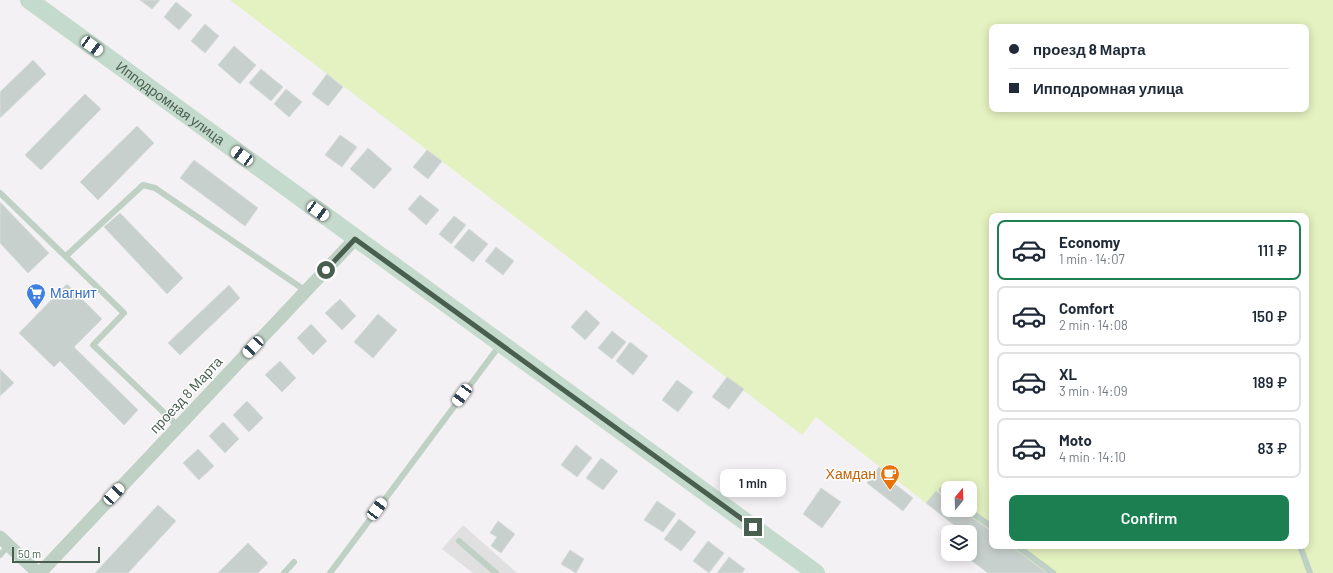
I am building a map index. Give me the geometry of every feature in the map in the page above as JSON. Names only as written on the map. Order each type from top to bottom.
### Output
[{"type":"main road","name":"Ипподромная улица","points":[[30,0],[355,239],[816,573]]},
{"type":"street","name":"проезд 8 Марта","points":[[39,573],[355,239]]},
{"type":"street","points":[[3,546],[39,573]]},
{"type":"lane","points":[[66,256],[143,185],[155,188],[306,291]]},
{"type":"lane","points":[[0,193],[124,313],[93,345],[178,426]]},
{"type":"lane","points":[[330,573],[500,344]]},
{"type":"lane","points":[[977,517],[989,526]]},
{"type":"lane","points":[[459,542],[496,573]]},
{"type":"lane","points":[[1021,549],[1053,573]]},
{"type":"lane","points":[[1301,549],[1310,573]]},
{"type":"lane","points":[[284,573],[294,562]]},
{"type":"shaded area","points":[[463,525],[517,573],[473,573],[442,549]]},
{"type":"green space","points":[[230,0],[1333,0],[1333,573],[988,573],[972,561],[977,561],[977,525],[954,525],[944,517],[977,517],[977,481],[941,481],[941,515],[816,417],[802,435]]},
{"type":"building","points":[[140,0],[160,0],[152,9]]},
{"type":"building","points":[[176,2],[192,15],[179,30],[164,17]]},
{"type":"building","points":[[205,24],[219,36],[205,53],[191,41]]},
{"type":"building","points":[[234,46],[256,65],[240,84],[218,65]]},
{"type":"building","points":[[33,60],[46,74],[0,118],[0,92]]},
{"type":"building","points":[[261,69],[283,87],[271,101],[249,83]]},
{"type":"building","points":[[327,74],[343,87],[328,106],[312,94]]},
{"type":"building","points":[[286,89],[302,102],[289,117],[274,104]]},
{"type":"building","points":[[85,94],[101,109],[41,170],[25,155]]},
{"type":"building","points":[[137,126],[154,143],[98,200],[80,182]]},
{"type":"building","points":[[340,135],[357,147],[342,167],[325,155]]},
{"type":"building","points":[[368,148],[392,169],[374,189],[350,169]]},
{"type":"building","points":[[427,150],[442,161],[428,179],[413,167]]},
{"type":"building","points":[[194,160],[258,208],[245,226],[180,178]]},
{"type":"building","points":[[420,195],[439,210],[426,225],[408,209]]},
{"type":"building","points":[[0,202],[49,253],[28,273],[0,243]]},
{"type":"building","points":[[120,213],[183,278],[167,294],[104,227]]},
{"type":"building","points":[[454,216],[466,225],[451,244],[439,234]]},
{"type":"building","points":[[469,229],[488,244],[473,262],[454,247]]},
{"type":"building","points":[[496,247],[514,261],[503,275],[485,261]]},
{"type":"building","points":[[67,284],[102,319],[74,347],[138,410],[124,425],[60,361],[54,367],[19,333]]},
{"type":"building","points":[[229,285],[240,298],[180,355],[168,343]]},
{"type":"building","points":[[340,299],[356,316],[342,330],[325,313]]},
{"type":"building","points":[[586,310],[600,323],[585,340],[571,327]]},
{"type":"building","points":[[378,314],[397,330],[373,358],[354,342]]},
{"type":"building","points":[[311,324],[327,341],[313,355],[297,338]]},
{"type":"building","points":[[612,331],[626,342],[612,359],[598,348]]},
{"type":"building","points":[[630,342],[648,356],[633,375],[616,361]]},
{"type":"building","points":[[280,361],[296,378],[282,392],[265,375]]},
{"type":"building","points":[[0,369],[14,383],[0,396]]},
{"type":"building","points":[[727,377],[744,389],[729,409],[712,397]]},
{"type":"building","points":[[677,380],[693,392],[678,412],[662,400]]},
{"type":"building","points":[[247,401],[263,418],[249,432],[233,415]]},
{"type":"building","points":[[223,422],[239,439],[225,453],[209,436]]},
{"type":"building","points":[[576,445],[592,458],[577,477],[561,465]]},
{"type":"building","points":[[198,449],[214,466],[199,480],[183,463]]},
{"type":"building","points":[[601,458],[618,471],[603,490],[586,478]]},
{"type":"building","name":"Хамдан","points":[[879,467],[894,478],[891,481],[913,498],[903,511],[867,483]]},
{"type":"building","points":[[821,488],[841,502],[822,528],[803,514]]},
{"type":"building","points":[[936,491],[941,495],[941,515],[926,503]]},
{"type":"building","points":[[657,501],[676,514],[663,532],[644,520]]},
{"type":"building","points":[[158,505],[176,521],[128,573],[95,573]]},
{"type":"building","points":[[944,517],[972,517],[989,530],[989,549],[1015,549],[1047,573],[988,573],[972,561],[977,561],[977,525],[954,525]]},
{"type":"building","points":[[679,519],[696,532],[681,551],[664,539]]},
{"type":"building","points":[[498,521],[515,534],[501,553],[491,546],[497,537],[490,533]]},
{"type":"building","points":[[708,541],[724,553],[709,573],[693,561]]},
{"type":"building","points":[[248,543],[268,563],[258,573],[218,573]]},
{"type":"building","points":[[570,550],[584,559],[576,573],[561,564]]},
{"type":"building","points":[[729,557],[745,569],[742,573],[717,573]]},
{"type":"place","name":"Магнит","points":[[36,310]]},
{"type":"place","name":"Хамдан","points":[[890,491]]},
{"type":"route","points":[[326,270],[355,239],[753,527]]}]
